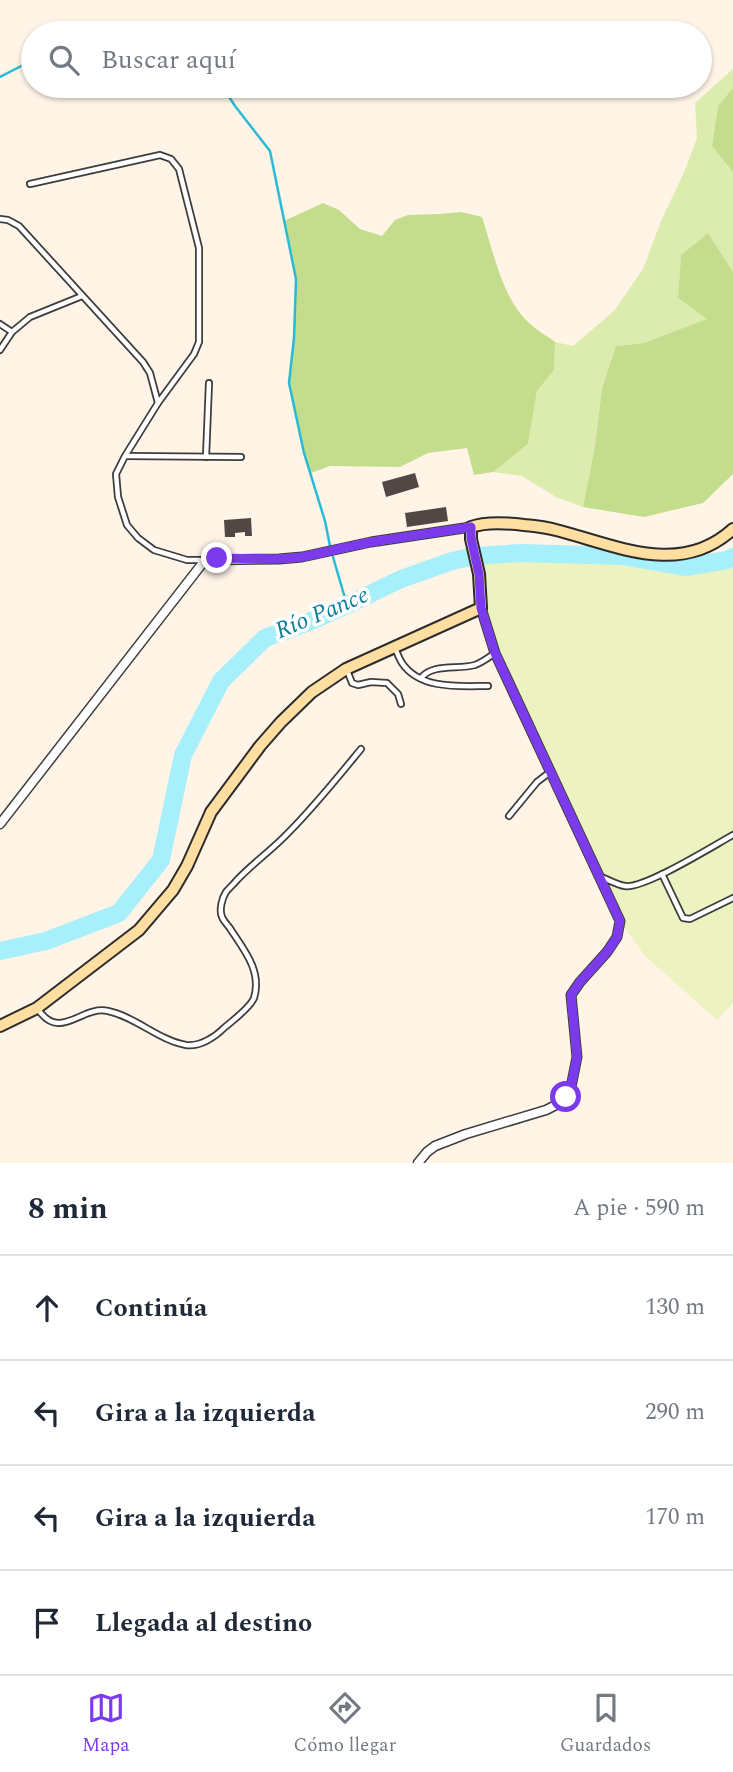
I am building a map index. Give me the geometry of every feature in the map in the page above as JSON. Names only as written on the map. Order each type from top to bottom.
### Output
[{"type":"street","points":[[0,824],[205,560],[302,557],[371,542],[471,533],[478,524],[510,523],[552,528],[640,553],[668,556],[704,549],[733,529]]},
{"type":"street","points":[[418,1163],[435,1146],[561,1103],[571,1087],[577,1057],[571,995],[617,937],[620,921],[495,653],[481,608],[479,574],[471,533]]},
{"type":"street","points":[[0,1026],[37,1008],[139,930],[173,890],[187,866],[211,811],[260,746],[312,692],[346,669],[481,608]]},
{"type":"lane","points":[[30,184],[160,155],[171,159],[179,169],[199,248],[199,342],[194,354],[158,403],[116,474],[118,497],[127,525],[138,538],[153,550],[187,560],[205,560]]},
{"type":"lane","points":[[0,219],[19,226],[143,362],[150,373],[158,403]]},
{"type":"lane","points":[[0,350],[12,332],[30,317],[82,296]]},
{"type":"lane","points":[[0,324],[12,332]]},
{"type":"lane","points":[[206,457],[209,383]]},
{"type":"lane","points":[[125,456],[241,457]]},
{"type":"lane","points":[[394,647],[403,665],[412,674],[430,683],[488,686]]},
{"type":"lane","points":[[421,678],[425,673],[438,668],[474,665],[495,653]]},
{"type":"lane","points":[[346,669],[352,683],[387,683],[398,694],[401,704]]},
{"type":"lane","points":[[37,1008],[43,1017],[56,1024],[106,1010],[188,1045],[203,1043],[219,1033],[253,1000],[257,978],[252,962],[223,918],[220,909],[226,892],[244,872],[288,834],[361,749]]},
{"type":"lane","points":[[509,816],[537,782],[550,772]]},
{"type":"lane","points":[[598,875],[625,887],[638,884],[662,874],[733,835]]},
{"type":"lane","points":[[662,874],[683,918],[690,919],[733,898]]},
{"type":"green space","points":[[733,69],[733,88],[718,106],[712,146],[733,172],[733,272],[708,233],[681,255],[678,298],[708,319],[644,343],[616,346],[602,388],[595,446],[583,507],[556,497],[522,476],[493,472],[528,444],[537,391],[554,370],[555,342],[573,346],[614,311],[643,269],[697,138],[695,103],[701,98],[712,98],[712,88]]},
{"type":"green space","points":[[733,88],[733,172],[712,146],[718,106]]},
{"type":"green space","points":[[323,203],[339,210],[360,229],[382,236],[395,220],[408,215],[461,212],[482,217],[499,273],[511,300],[534,328],[555,342],[554,370],[537,391],[528,444],[493,472],[474,475],[467,448],[428,453],[400,467],[330,466],[311,473],[289,383],[296,279],[284,221]]},
{"type":"green space","points":[[708,233],[733,272],[733,474],[703,503],[644,517],[583,507],[595,446],[602,388],[616,346],[644,343],[707,319],[678,298],[681,255]]},
{"type":"green space","points":[[521,553],[622,556],[685,567],[733,557],[733,1003],[717,1020],[645,956],[620,921],[495,653],[481,608],[475,556]]},
{"type":"building","points":[[415,473],[419,487],[386,497],[382,482]]},
{"type":"building","points":[[446,507],[448,521],[407,527],[405,513]]},
{"type":"building","points":[[251,518],[252,536],[245,536],[245,532],[235,533],[235,537],[225,537],[224,520]]},
{"type":"waterway","points":[[0,77],[21,66]]},
{"type":"waterway","points":[[230,98],[270,151],[296,279],[289,383],[304,453],[330,546]]},
{"type":"waterway","name":"Río Pance","points":[[0,951],[46,941],[119,913],[161,860],[183,755],[221,681],[265,638],[311,621],[401,579],[475,556],[521,553],[622,556],[685,567],[733,557]]},
{"type":"waterway","points":[[333,557],[347,605]]},
{"type":"route","points":[[217,558],[302,557],[371,542],[471,527],[479,574],[481,608],[495,653],[620,921],[617,937],[571,995],[577,1057],[571,1087],[566,1097]]}]
